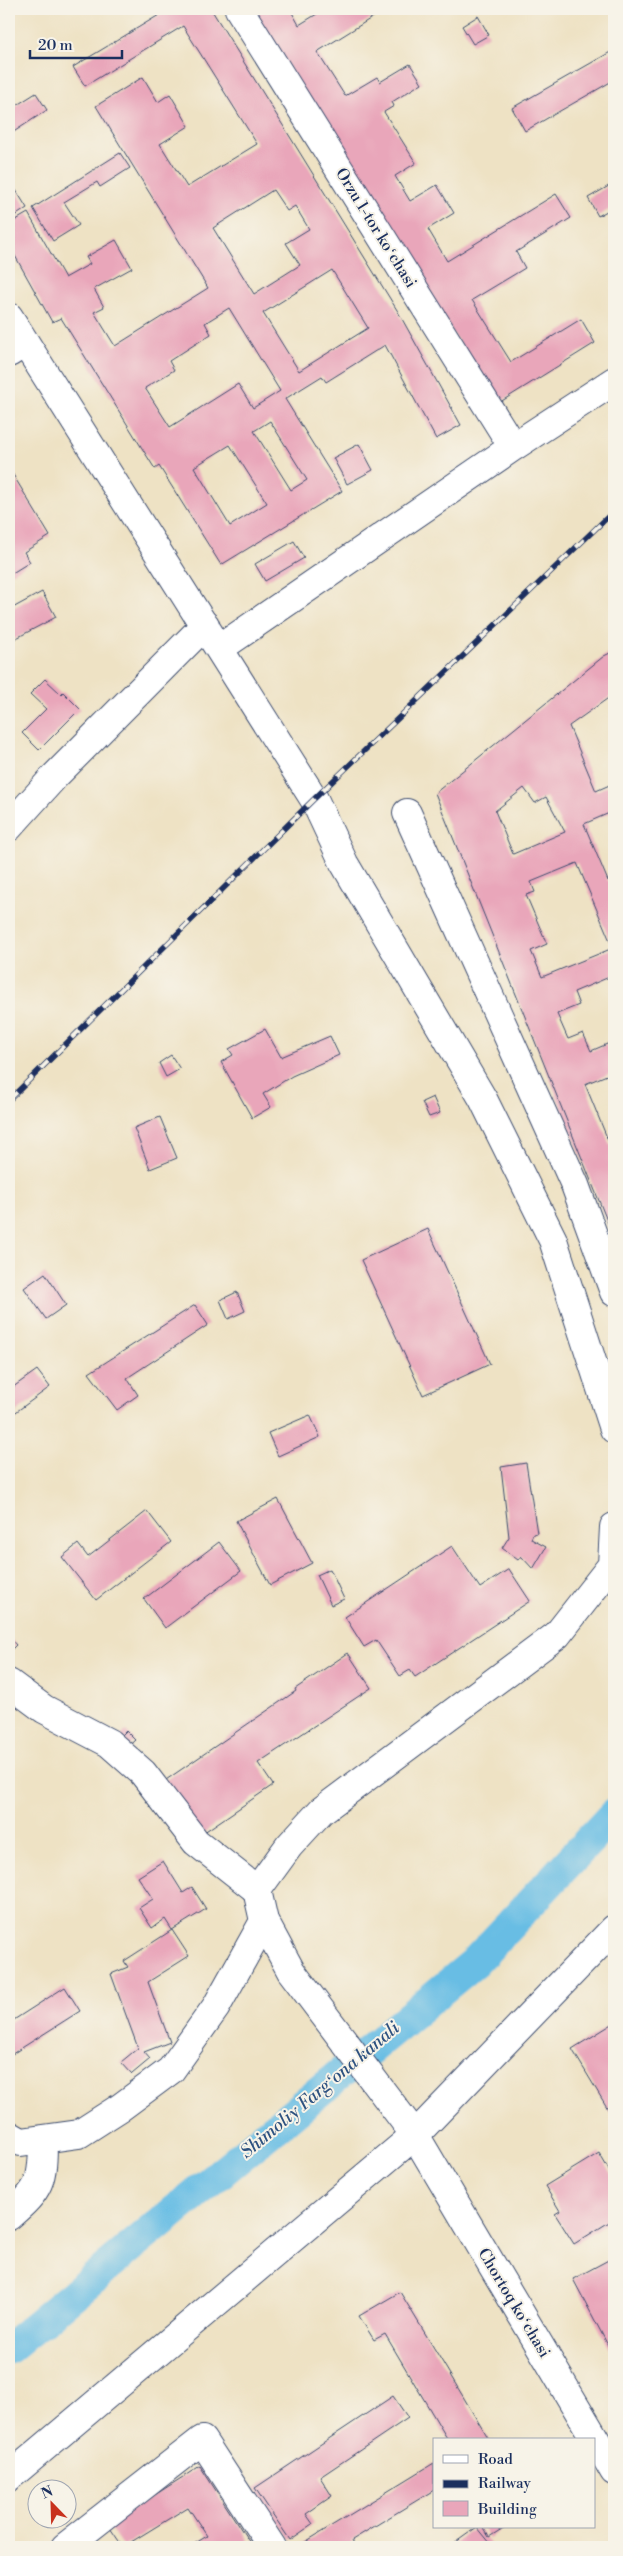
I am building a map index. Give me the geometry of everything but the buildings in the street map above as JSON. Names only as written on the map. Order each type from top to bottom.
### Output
[{"type":"street","name":"Orzu 1-tor koʻchasi","points":[[239,9],[513,447]]},
{"type":"street","points":[[9,316],[17,348],[205,625],[314,800],[344,863],[483,1099],[553,1240],[614,1429]]},
{"type":"street","points":[[220,648],[513,447],[614,381]]},
{"type":"street","points":[[9,827],[55,776],[205,625]]},
{"type":"street","points":[[407,813],[575,1185],[614,1292]]},
{"type":"street","points":[[9,1682],[44,1709],[109,1743],[143,1774],[196,1842],[257,1890],[289,1846],[320,1811],[557,1635],[613,1565],[614,1527]]},
{"type":"street","name":"Chortoq koʻchasi","points":[[257,1890],[264,1921],[291,1971],[415,2135],[594,2438]]},
{"type":"street","points":[[9,2135],[21,2142],[79,2134],[121,2107],[171,2070],[216,2007],[264,1921]]},
{"type":"street","points":[[9,2477],[415,2135],[614,1929]]},
{"type":"street","points":[[9,2216],[31,2197],[43,2171],[43,2139]]},
{"type":"street","points":[[65,2547],[202,2440],[272,2547]]},
{"type":"street","name":"Chortoq koʻchasi","points":[[596,2441],[614,2471]]},
{"type":"waterway","name":"Shimoliy Fargʻona kanali","points":[[9,2348],[474,1963],[614,1814]]},
{"type":"railway","points":[[9,1100],[314,799],[614,511]]}]
